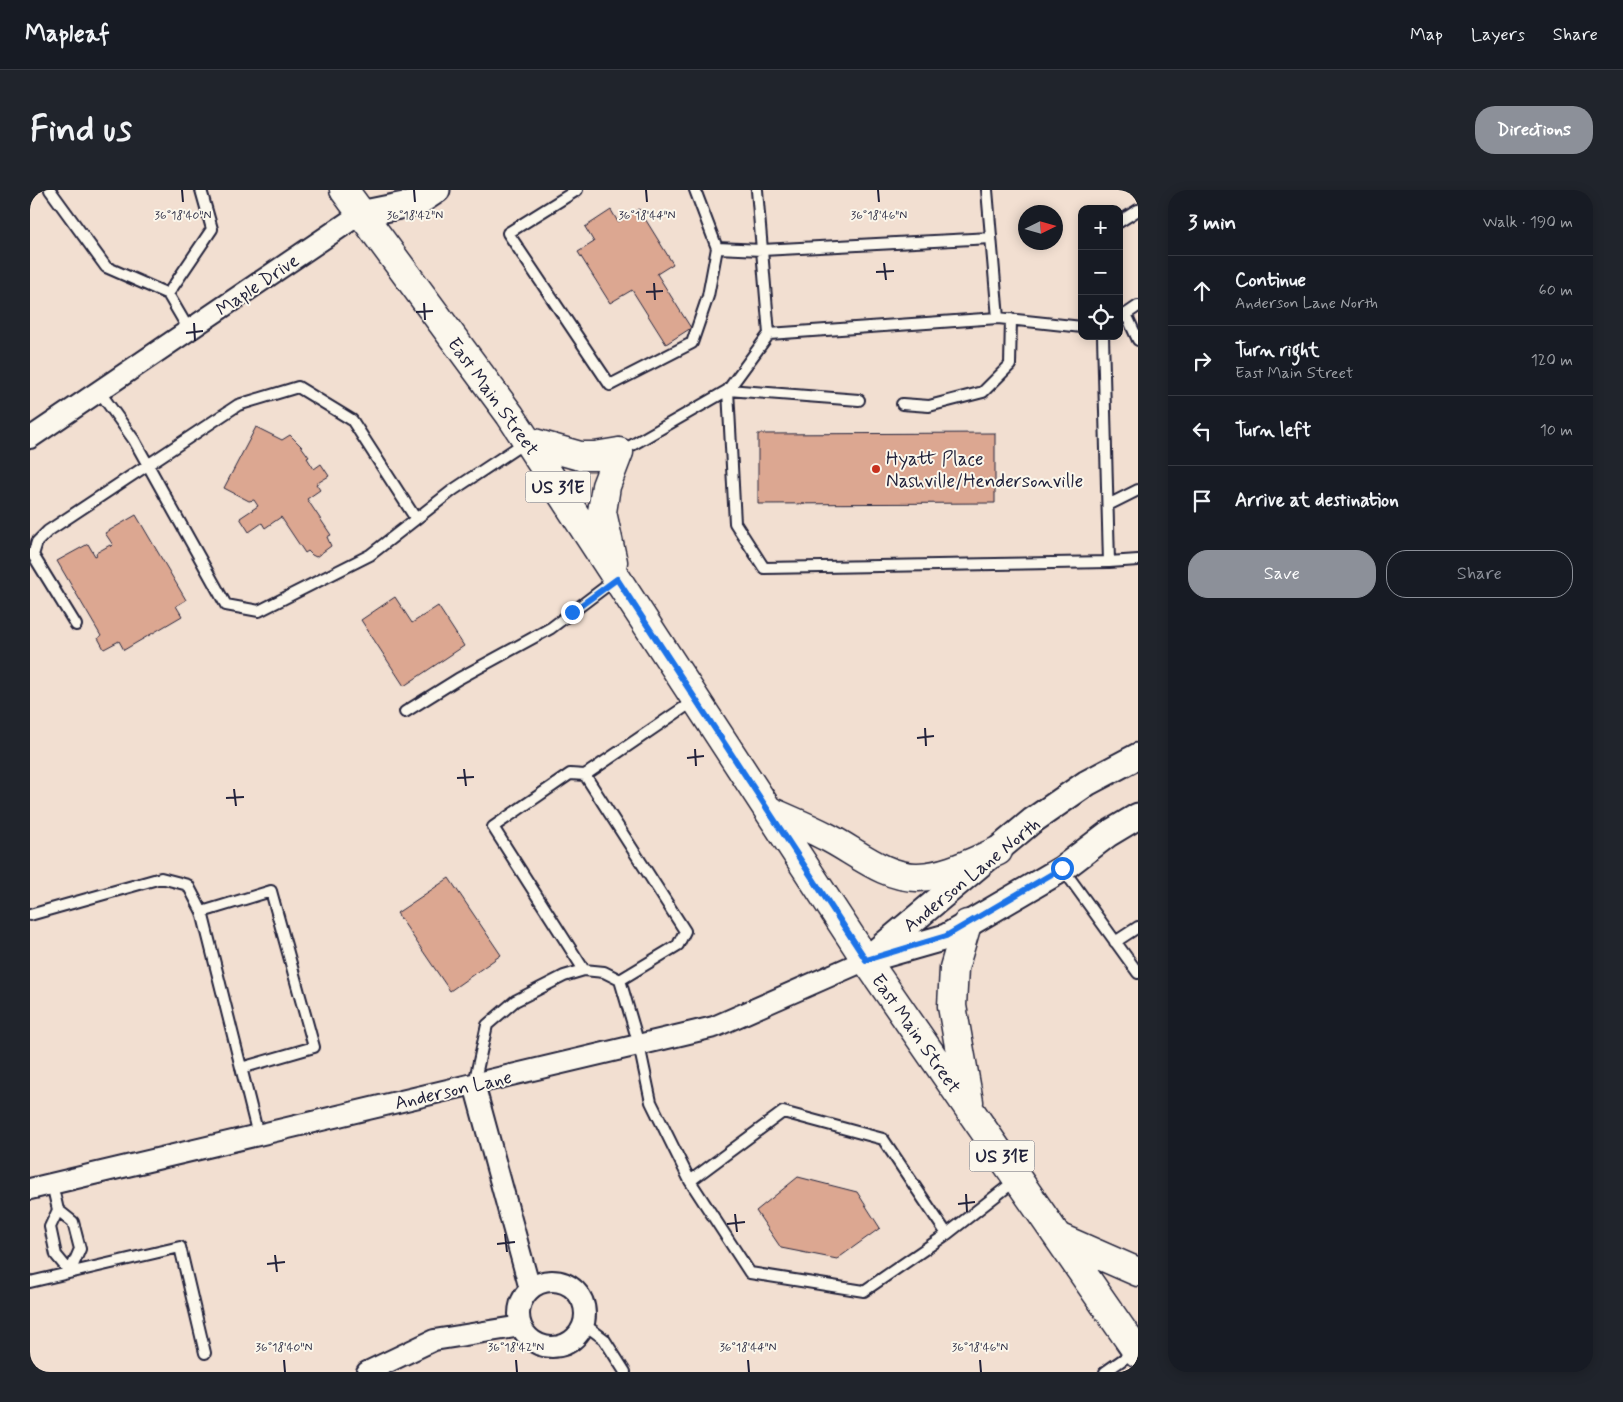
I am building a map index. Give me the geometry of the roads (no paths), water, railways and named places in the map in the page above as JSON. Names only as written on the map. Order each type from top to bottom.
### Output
[{"type":"main road","name":"East Main Street","points":[[344,190],[497,397],[866,960],[1137,1352]]},
{"type":"main road","points":[[527,441],[580,456],[595,456],[619,452]]},
{"type":"main road","points":[[617,579],[602,512],[606,486],[619,452]]},
{"type":"main road","points":[[768,810],[826,836],[863,859],[893,873],[917,877],[946,873],[998,850]]},
{"type":"main road","points":[[967,924],[954,968],[952,1006],[970,1111]]},
{"type":"main road","points":[[1058,1237],[1138,1272]]},
{"type":"street","points":[[360,214],[374,190]]},
{"type":"street","points":[[360,214],[419,202],[437,190]]},
{"type":"street","name":"Maple Drive","points":[[30,438],[360,214]]},
{"type":"street","name":"Anderson Lane North","points":[[866,960],[1032,822],[1088,783],[1138,756]]},
{"type":"street","name":"Anderson Lane North","points":[[866,960],[946,936],[1062,868],[1108,834],[1138,816]]},
{"type":"street","name":"Anderson Lane","points":[[30,1189],[714,1027],[866,960]]},
{"type":"street","points":[[474,1084],[530,1290]]},
{"type":"street","points":[[555,1281],[570,1285],[582,1299],[584,1324],[578,1335],[563,1346],[540,1345],[527,1336],[521,1326],[519,1313],[521,1304],[530,1290],[542,1282],[555,1281]]},
{"type":"street","points":[[367,1372],[434,1340],[521,1326]]},
{"type":"lane","points":[[50,190],[106,267],[168,294],[189,330]]},
{"type":"lane","points":[[168,294],[212,229],[201,190]]},
{"type":"lane","points":[[577,190],[508,234],[610,385],[692,343],[708,296],[717,248],[695,190]]},
{"type":"lane","points":[[619,452],[728,390],[769,334],[757,190]]},
{"type":"lane","points":[[987,190],[998,318]]},
{"type":"lane","points":[[1123,219],[1138,210]]},
{"type":"lane","points":[[717,248],[762,250],[991,238]]},
{"type":"lane","points":[[1123,315],[1138,306]]},
{"type":"lane","points":[[769,334],[998,318],[1078,327]]},
{"type":"lane","points":[[1123,318],[1138,340]]},
{"type":"lane","points":[[902,404],[929,406],[983,392],[1010,365],[1011,319]]},
{"type":"lane","points":[[1104,340],[1109,562]]},
{"type":"lane","points":[[76,625],[34,556],[37,542],[48,531],[238,405],[298,387],[352,420],[416,519]]},
{"type":"lane","points":[[728,390],[859,400]]},
{"type":"lane","points":[[728,390],[735,523],[764,568],[1138,560]]},
{"type":"lane","points":[[99,391],[134,440],[226,606],[259,611],[370,555],[453,490],[527,441]]},
{"type":"lane","points":[[1108,505],[1138,490]]},
{"type":"lane","points":[[404,712],[458,679],[551,628],[617,579]]},
{"type":"lane","points":[[584,970],[493,827],[570,774],[585,775],[696,699]]},
{"type":"lane","points":[[585,775],[685,931],[678,945],[620,980]]},
{"type":"lane","points":[[1062,868],[1138,973]]},
{"type":"lane","points":[[30,914],[161,878],[188,885],[202,912],[258,1135]]},
{"type":"lane","points":[[202,912],[271,891],[314,1047],[241,1068]]},
{"type":"lane","points":[[1115,942],[1138,927]]},
{"type":"lane","points":[[474,1084],[487,1025],[515,1001],[564,976],[584,970],[604,972],[620,980],[639,1045],[651,1102],[690,1180],[750,1273],[864,1291],[946,1234],[1018,1179]]},
{"type":"lane","points":[[690,1180],[783,1112],[883,1139],[946,1234]]},
{"type":"lane","points":[[52,1184],[58,1210],[50,1227],[56,1255],[70,1272]]},
{"type":"lane","points":[[58,1210],[73,1222],[80,1249],[70,1272]]},
{"type":"lane","points":[[30,1282],[180,1247],[205,1353]]},
{"type":"lane","points":[[584,1324],[604,1339],[625,1372]]},
{"type":"lane","points":[[1105,1372],[1137,1352]]},
{"type":"place","name":"Hyatt Place Nashville/Hendersonville","points":[[876,469]]}]
